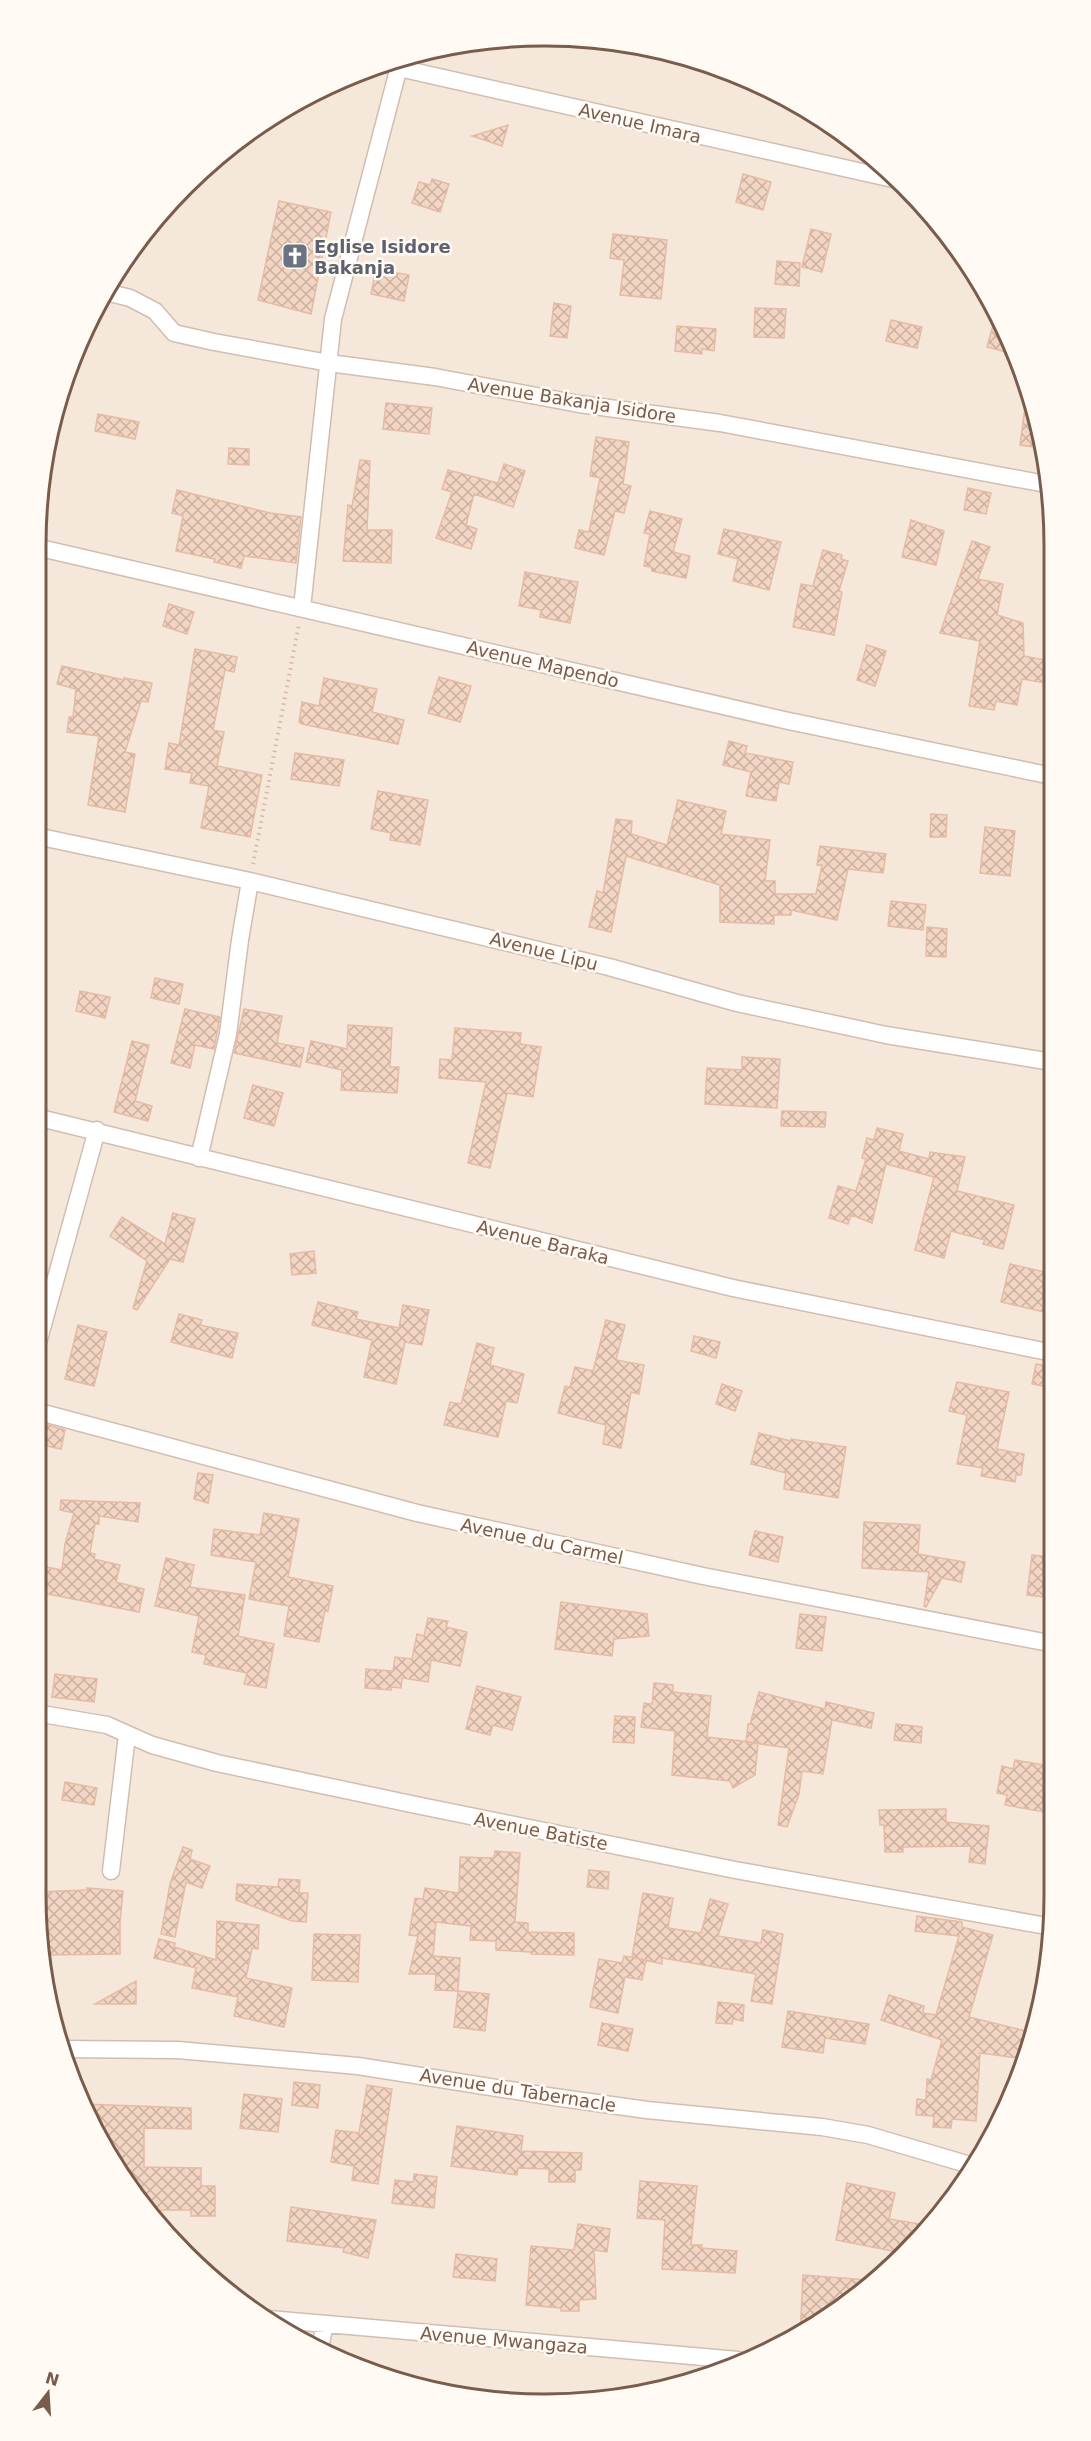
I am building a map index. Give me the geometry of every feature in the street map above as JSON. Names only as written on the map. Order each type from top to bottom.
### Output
[{"type":"street","name":"Avenue Imara","points":[[407,67],[881,176]]},
{"type":"street","points":[[302,608],[333,319],[394,70]]},
{"type":"street","name":"Avenue Bakanja Isidore","points":[[114,294],[130,298],[155,311],[174,333],[266,353],[435,377],[579,404],[720,423],[1040,483]]},
{"type":"street","name":"Avenue Mapendo","points":[[46,549],[784,720],[1044,774]]},
{"type":"street","name":"Avenue Lipu","points":[[46,838],[250,881],[609,967],[737,1003],[886,1035],[1044,1061]]},
{"type":"street","points":[[199,1158],[228,1034],[250,881]]},
{"type":"street","name":"Avenue Baraka","points":[[46,1119],[733,1288],[1044,1351]]},
{"type":"street","points":[[46,1314],[97,1130]]},
{"type":"street","name":"Avenue du Carmel","points":[[46,1414],[417,1513],[704,1576],[1044,1642]]},
{"type":"street","name":"Avenue Batiste","points":[[46,1715],[107,1725],[152,1745],[217,1763],[416,1806],[735,1870],[1043,1925]]},
{"type":"street","points":[[111,1871],[127,1735]]},
{"type":"street","name":"Avenue du Tabernacle","points":[[71,2049],[178,2050],[368,2068],[489,2089],[578,2101],[822,2127],[868,2135],[966,2164]]},
{"type":"street","name":"Avenue Mwangaza","points":[[284,2320],[730,2359]]},
{"type":"street","points":[[321,2341],[325,2324]]},
{"type":"path","points":[[250,881],[302,608]]},
{"type":"shaded area","points":[[546,46],[611,51],[643,56],[706,73],[766,98],[823,131],[875,170],[921,216],[960,268],[993,325],[1018,385],[1035,448],[1040,480],[1044,546],[1044,1895],[1040,1961],[1035,1993],[1018,2056],[1007,2086],[978,2145],[921,2225],[875,2271],[795,2328],[736,2357],[706,2368],[643,2385],[611,2390],[546,2394],[480,2390],[448,2385],[385,2368],[355,2357],[296,2328],[216,2271],[170,2225],[113,2145],[84,2086],[73,2056],[56,1993],[46,1895],[46,546],[56,448],[73,385],[84,355],[113,296],[170,216],[216,170],[242,150],[296,113],[325,98],[355,84],[416,64],[448,56],[513,48]]},
{"type":"building","points":[[508,125],[502,146],[472,136]]},
{"type":"building","points":[[743,174],[771,182],[763,210],[736,202]]},
{"type":"building","points":[[432,179],[449,184],[440,212],[412,203],[419,182],[430,185]]},
{"type":"building","name":"Eglise Isidore Bakanja","points":[[279,201],[331,212],[311,314],[258,300]]},
{"type":"building","points":[[811,229],[831,234],[822,272],[802,267]]},
{"type":"building","points":[[613,234],[667,240],[661,299],[620,295],[624,260],[610,258]]},
{"type":"building","points":[[777,261],[800,263],[799,286],[775,284]]},
{"type":"building","points":[[376,269],[409,275],[404,301],[371,294]]},
{"type":"building","points":[[554,303],[571,306],[567,338],[550,336]]},
{"type":"building","points":[[755,308],[786,309],[784,338],[754,337]]},
{"type":"building","points":[[891,320],[922,327],[917,348],[886,341]]},
{"type":"building","points":[[993,325],[1006,352],[987,347]]},
{"type":"building","points":[[677,326],[716,329],[714,351],[702,349],[702,354],[675,351]]},
{"type":"building","points":[[386,403],[432,408],[429,434],[383,429]]},
{"type":"building","points":[[1025,408],[1035,447],[1020,445]]},
{"type":"building","points":[[98,414],[139,422],[135,439],[95,431]]},
{"type":"building","points":[[596,437],[629,442],[623,484],[631,486],[624,513],[615,511],[604,555],[575,548],[579,530],[589,532],[600,478],[590,476]]},
{"type":"building","points":[[229,448],[249,449],[249,465],[228,464]]},
{"type":"building","points":[[360,460],[370,461],[367,530],[392,530],[391,563],[343,561],[348,505],[352,506]]},
{"type":"building","points":[[504,464],[525,471],[513,507],[474,494],[466,525],[477,529],[471,549],[436,538],[452,492],[442,489],[448,470],[498,483]]},
{"type":"building","points":[[968,488],[991,493],[986,514],[964,510]]},
{"type":"building","points":[[177,490],[270,513],[301,517],[296,563],[244,556],[241,568],[214,562],[215,559],[176,551],[183,516],[172,513]]},
{"type":"building","points":[[650,511],[682,519],[673,552],[690,556],[686,578],[652,571],[651,567],[644,566],[650,534],[644,533]]},
{"type":"building","points":[[911,520],[944,531],[936,565],[902,557]]},
{"type":"building","points":[[724,529],[781,542],[769,590],[733,581],[738,559],[718,554]]},
{"type":"building","points":[[972,541],[990,547],[978,579],[1003,584],[997,615],[1023,623],[1024,656],[1044,660],[1044,683],[1022,679],[1017,705],[996,701],[994,710],[969,706],[980,641],[940,633]]},
{"type":"building","points":[[823,550],[842,555],[841,559],[848,561],[839,591],[842,592],[834,635],[793,627],[801,584],[813,586]]},
{"type":"building","points":[[525,572],[578,582],[570,623],[540,617],[541,610],[519,606]]},
{"type":"building","points":[[169,604],[194,612],[187,634],[163,626]]},
{"type":"building","points":[[867,645],[886,651],[875,686],[857,680]]},
{"type":"building","points":[[195,649],[237,657],[234,672],[225,670],[213,730],[224,732],[217,766],[262,775],[250,837],[201,828],[209,786],[190,783],[192,773],[165,769],[169,743],[179,745]]},
{"type":"building","points":[[62,666],[124,680],[124,678],[152,683],[148,702],[141,701],[125,752],[135,754],[125,812],[88,805],[99,736],[67,732],[69,717],[73,717],[76,689],[57,684]]},
{"type":"building","points":[[439,677],[471,686],[460,722],[428,713]]},
{"type":"building","points":[[324,678],[377,689],[372,712],[404,720],[398,744],[299,722],[302,702],[319,706]]},
{"type":"building","points":[[729,741],[747,746],[745,753],[793,762],[789,784],[779,782],[776,801],[746,796],[751,772],[723,765]]},
{"type":"building","points":[[295,753],[344,760],[339,786],[291,779]]},
{"type":"building","points":[[378,791],[428,800],[420,845],[390,840],[391,833],[371,829]]},
{"type":"building","points":[[678,800],[726,811],[721,834],[770,840],[765,881],[775,881],[775,894],[816,894],[822,865],[817,865],[820,846],[886,854],[883,873],[848,869],[837,920],[791,910],[791,915],[774,915],[774,924],[720,922],[720,885],[626,856],[611,932],[589,927],[597,891],[603,893],[616,819],[632,821],[631,834],[667,845]]},
{"type":"building","points":[[931,814],[947,815],[946,837],[930,837]]},
{"type":"building","points":[[985,827],[1015,831],[1010,876],[980,873]]},
{"type":"building","points":[[891,901],[926,905],[923,930],[888,926]]},
{"type":"building","points":[[927,927],[947,929],[946,957],[926,956]]},
{"type":"building","points":[[155,978],[183,984],[179,1004],[151,998]]},
{"type":"building","points":[[80,991],[110,997],[105,1018],[76,1011]]},
{"type":"building","points":[[185,1009],[220,1017],[214,1049],[195,1045],[190,1068],[171,1063]]},
{"type":"building","points":[[244,1009],[282,1016],[277,1043],[304,1048],[300,1067],[234,1053]]},
{"type":"building","points":[[348,1025],[392,1028],[390,1067],[399,1067],[397,1093],[341,1090],[342,1070],[306,1062],[311,1041],[347,1049]]},
{"type":"building","points":[[455,1028],[521,1033],[520,1044],[541,1047],[533,1097],[507,1093],[490,1168],[468,1163],[486,1082],[439,1078],[440,1059],[452,1060]]},
{"type":"building","points":[[132,1041],[149,1045],[135,1101],[152,1106],[148,1121],[114,1112]]},
{"type":"building","points":[[742,1057],[780,1059],[777,1108],[705,1104],[707,1068],[742,1070]]},
{"type":"building","points":[[253,1085],[283,1093],[274,1126],[244,1118]]},
{"type":"building","points":[[782,1111],[826,1112],[825,1127],[781,1126]]},
{"type":"building","points":[[877,1128],[903,1134],[899,1151],[929,1159],[930,1152],[965,1157],[957,1191],[1014,1205],[1003,1249],[983,1244],[985,1240],[951,1231],[944,1258],[915,1250],[934,1177],[886,1164],[872,1223],[851,1215],[848,1224],[829,1218],[838,1186],[856,1191],[866,1159],[862,1158],[867,1138],[874,1140]]},
{"type":"building","points":[[173,1213],[195,1219],[183,1262],[170,1259],[137,1310],[133,1308],[147,1261],[110,1236],[122,1217],[165,1244]]},
{"type":"building","points":[[314,1251],[316,1273],[292,1275],[290,1254]]},
{"type":"building","points":[[1010,1264],[1044,1272],[1044,1312],[1001,1302]]},
{"type":"building","points":[[318,1302],[358,1312],[356,1319],[399,1328],[403,1305],[429,1310],[422,1345],[405,1342],[396,1384],[364,1377],[372,1340],[312,1325]]},
{"type":"building","points":[[179,1314],[202,1320],[200,1325],[238,1333],[232,1358],[171,1342]]},
{"type":"building","points":[[606,1320],[625,1325],[616,1360],[644,1365],[639,1394],[631,1392],[621,1448],[603,1444],[606,1425],[558,1413],[565,1386],[570,1387],[575,1367],[593,1371]]},
{"type":"building","points":[[78,1325],[107,1332],[94,1386],[65,1379]]},
{"type":"building","points":[[694,1336],[720,1342],[716,1358],[691,1351]]},
{"type":"building","points":[[477,1343],[494,1348],[490,1365],[524,1374],[517,1403],[506,1401],[498,1437],[444,1425],[450,1402],[461,1404]]},
{"type":"building","points":[[1036,1364],[1044,1365],[1044,1386],[1032,1384]]},
{"type":"building","points":[[957,1382],[1009,1392],[997,1449],[1024,1454],[1021,1475],[1016,1475],[1015,1482],[981,1476],[983,1468],[957,1464],[967,1415],[949,1411]]},
{"type":"building","points":[[722,1384],[742,1391],[735,1411],[716,1404]]},
{"type":"building","points":[[46,1424],[65,1430],[61,1449],[46,1446]]},
{"type":"building","points":[[759,1433],[791,1441],[791,1439],[846,1447],[838,1498],[784,1489],[786,1473],[751,1464]]},
{"type":"building","points":[[198,1473],[213,1475],[208,1503],[194,1499]]},
{"type":"building","points":[[61,1500],[140,1503],[138,1522],[99,1516],[99,1524],[95,1524],[90,1553],[95,1554],[94,1559],[120,1565],[116,1582],[144,1589],[139,1612],[46,1594],[46,1567],[62,1570],[65,1544],[74,1513],[60,1510]]},
{"type":"building","points":[[264,1513],[299,1519],[288,1577],[333,1586],[328,1611],[325,1610],[319,1642],[284,1636],[289,1606],[249,1599],[256,1562],[211,1555],[214,1529],[260,1535]]},
{"type":"building","points":[[864,1522],[920,1525],[918,1554],[965,1562],[961,1582],[942,1578],[926,1607],[924,1606],[929,1572],[862,1568]]},
{"type":"building","points":[[755,1531],[783,1537],[778,1562],[749,1555]]},
{"type":"building","points":[[1032,1555],[1044,1556],[1044,1597],[1027,1595]]},
{"type":"building","points":[[166,1558],[194,1565],[190,1587],[245,1595],[238,1636],[274,1644],[266,1688],[244,1684],[247,1673],[204,1664],[206,1655],[192,1652],[199,1616],[155,1606]]},
{"type":"building","points":[[561,1602],[647,1614],[649,1636],[614,1639],[612,1656],[555,1649]]},
{"type":"building","points":[[800,1614],[826,1617],[822,1651],[796,1648]]},
{"type":"building","points":[[428,1618],[448,1621],[446,1627],[467,1632],[460,1666],[431,1660],[428,1682],[402,1678],[401,1688],[391,1687],[391,1690],[365,1688],[366,1669],[393,1671],[395,1657],[412,1659],[417,1634],[424,1636]]},
{"type":"building","points":[[55,1674],[97,1679],[94,1702],[52,1697]]},
{"type":"building","points":[[654,1683],[673,1685],[673,1692],[711,1696],[707,1737],[758,1743],[755,1775],[733,1788],[730,1781],[672,1775],[675,1731],[641,1727],[644,1703],[652,1704]]},
{"type":"building","points":[[477,1686],[521,1697],[512,1730],[493,1725],[490,1735],[466,1729]]},
{"type":"building","points":[[759,1692],[825,1709],[826,1702],[874,1713],[871,1728],[832,1720],[823,1774],[802,1771],[799,1794],[787,1827],[778,1825],[789,1748],[746,1742],[748,1724],[750,1724]]},
{"type":"building","points":[[615,1716],[635,1717],[634,1743],[613,1742]]},
{"type":"building","points":[[896,1724],[922,1727],[921,1743],[894,1740]]},
{"type":"building","points":[[1015,1760],[1044,1765],[1044,1812],[1005,1805],[1007,1795],[997,1793],[1002,1766],[1013,1769]]},
{"type":"building","points":[[65,1782],[97,1788],[94,1805],[62,1800]]},
{"type":"building","points":[[946,1809],[946,1822],[989,1826],[985,1864],[969,1862],[971,1846],[903,1847],[903,1852],[885,1852],[884,1825],[880,1825],[879,1810]]},
{"type":"building","points":[[183,1847],[192,1850],[190,1859],[210,1866],[202,1888],[186,1882],[175,1937],[161,1934],[170,1884]]},
{"type":"building","points":[[495,1851],[520,1853],[515,1922],[528,1923],[528,1932],[574,1933],[574,1955],[496,1950],[496,1941],[470,1940],[471,1926],[436,1922],[433,1956],[460,1958],[458,1991],[435,1990],[436,1974],[409,1974],[418,1936],[409,1935],[415,1898],[423,1899],[425,1888],[459,1893],[460,1857],[494,1858]]},
{"type":"building","points":[[589,1870],[609,1872],[608,1889],[587,1887]]},
{"type":"building","points":[[279,1879],[300,1880],[299,1893],[308,1893],[306,1922],[292,1921],[236,1900],[237,1884],[278,1887]]},
{"type":"building","points":[[87,1888],[123,1891],[120,1954],[50,1955],[46,1892],[87,1890]]},
{"type":"building","points":[[643,1893],[673,1898],[668,1928],[701,1933],[710,1899],[728,1904],[718,1936],[761,1943],[763,1930],[783,1934],[772,2004],[751,2001],[756,1974],[662,1958],[662,1964],[632,1957]]},
{"type":"building","points":[[917,1916],[962,1922],[962,1927],[993,1935],[969,2017],[1025,2031],[1017,2058],[980,2053],[976,2121],[952,2119],[951,2128],[933,2127],[934,2116],[916,2115],[917,2099],[926,2100],[927,2079],[931,2080],[942,2040],[881,2020],[889,1995],[924,2006],[923,2013],[936,2015],[959,1936],[915,1931]]},
{"type":"building","points":[[217,1921],[259,1925],[258,1949],[252,1948],[246,1978],[292,1988],[284,2027],[234,2016],[238,1997],[192,1988],[196,1968],[154,1958],[159,1939],[175,1943],[174,1947],[216,1960]]},
{"type":"building","points":[[314,1934],[360,1935],[358,1982],[312,1980]]},
{"type":"building","points":[[624,1956],[646,1960],[642,1980],[625,1977],[618,2013],[590,2007],[599,1959],[622,1963]]},
{"type":"building","points":[[136,1981],[136,2004],[95,2004]]},
{"type":"building","points":[[458,1991],[489,1994],[485,2031],[454,2027]]},
{"type":"building","points":[[718,2002],[744,2005],[743,2021],[733,2019],[732,2024],[716,2023]]},
{"type":"building","points":[[788,2011],[869,2024],[865,2044],[825,2038],[823,2053],[782,2047]]},
{"type":"building","points":[[602,2023],[633,2029],[628,2051],[598,2045]]},
{"type":"building","points":[[294,2082],[320,2085],[318,2108],[292,2105]]},
{"type":"building","points":[[367,2085],[392,2089],[378,2184],[352,2180],[354,2166],[331,2162],[336,2130],[359,2133]]},
{"type":"building","points":[[244,2094],[282,2099],[278,2132],[240,2128]]},
{"type":"building","points":[[93,2104],[191,2108],[191,2129],[144,2128],[144,2167],[201,2168],[201,2186],[215,2186],[215,2216],[191,2216],[191,2210],[158,2210],[113,2145]]},
{"type":"building","points":[[457,2126],[523,2136],[521,2151],[582,2153],[581,2170],[575,2170],[575,2182],[549,2182],[549,2169],[518,2168],[517,2175],[451,2166]]},
{"type":"building","points":[[414,2174],[437,2177],[434,2208],[392,2203],[395,2180],[413,2182]]},
{"type":"building","points":[[640,2181],[697,2186],[691,2245],[737,2251],[735,2273],[662,2269],[665,2220],[637,2218]]},
{"type":"building","points":[[847,2183],[895,2193],[889,2219],[922,2224],[894,2252],[836,2240]]},
{"type":"building","points":[[291,2207],[376,2220],[368,2258],[343,2252],[344,2248],[287,2241]]},
{"type":"building","points":[[578,2224],[610,2229],[607,2252],[594,2250],[596,2299],[579,2300],[579,2311],[561,2311],[561,2308],[526,2305],[531,2246],[574,2250]]},
{"type":"building","points":[[456,2254],[497,2259],[495,2281],[453,2277]]},
{"type":"building","points":[[803,2275],[864,2280],[823,2310],[801,2324]]},
{"type":"place","name":"Eglise Isidore Bakanja","points":[[295,256]]}]
